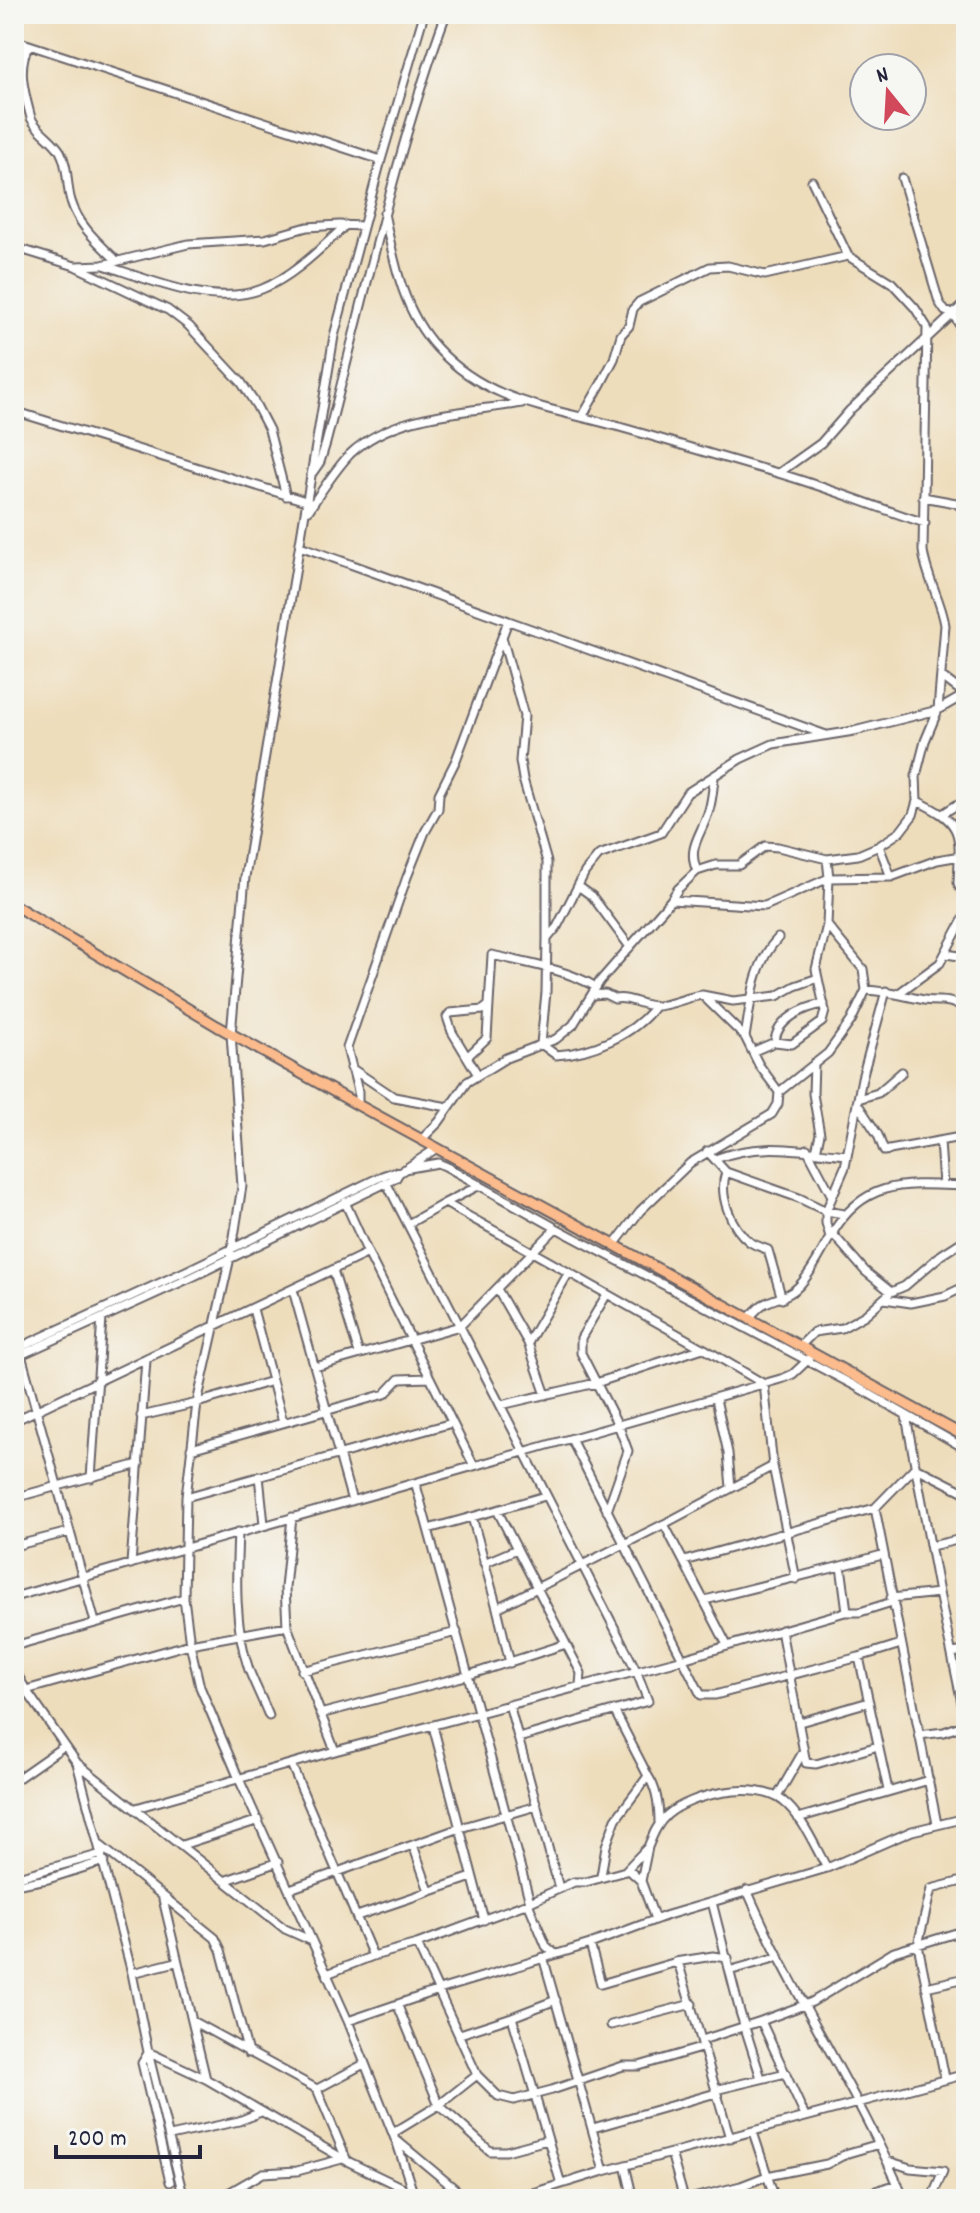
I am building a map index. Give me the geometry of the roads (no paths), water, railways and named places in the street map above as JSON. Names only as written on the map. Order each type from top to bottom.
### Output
[{"type":"main road","points":[[14,905],[231,1034],[358,1105],[800,1346],[811,1357],[966,1437]]},
{"type":"street","points":[[414,2196],[394,2136],[348,2021],[200,1687],[184,1598],[184,1548],[186,1497],[197,1403],[231,1253],[242,1186],[231,1034],[245,877],[334,336],[424,14]]},
{"type":"street","points":[[312,474],[326,443],[384,213],[430,57],[446,14]]},
{"type":"street","points":[[14,40],[381,160]]},
{"type":"street","points":[[29,45],[22,67],[31,118],[58,148],[65,162],[70,199],[80,224],[117,261]]},
{"type":"street","points":[[902,178],[939,302],[945,311],[953,314],[966,336]]},
{"type":"street","points":[[421,1140],[439,1122],[461,1088],[478,1075],[506,1058],[556,1039],[573,1025],[594,991],[678,889],[697,871],[716,865],[739,865],[765,846],[827,859],[858,855],[879,846],[907,824],[913,815],[917,801],[916,776],[925,741],[938,710],[945,625],[924,562],[928,339],[924,320],[900,291],[881,275],[848,256],[812,181]]},
{"type":"street","points":[[384,213],[395,272],[417,321],[430,339],[472,379],[523,403],[779,473],[925,523]]},
{"type":"street","points":[[102,265],[195,292],[248,293],[273,284],[346,225]]},
{"type":"street","points":[[75,266],[102,265],[188,244],[265,239],[307,227],[363,226]]},
{"type":"street","points":[[14,247],[75,266],[168,310],[189,326],[241,382],[269,430],[286,496]]},
{"type":"street","points":[[582,417],[614,359],[621,335],[629,326],[633,309],[639,302],[710,267],[728,266],[765,275],[848,256]]},
{"type":"street","points":[[779,473],[821,443],[906,355],[928,339],[966,302]]},
{"type":"street","points":[[306,515],[336,470],[353,452],[375,437],[397,426],[427,418],[523,403]]},
{"type":"street","points":[[14,411],[309,502]]},
{"type":"street","points":[[923,497],[956,503],[966,511]]},
{"type":"street","points":[[300,546],[828,736]]},
{"type":"street","points":[[358,1105],[358,1091],[347,1048],[387,931],[425,832],[438,809],[439,794],[456,760],[508,621]]},
{"type":"street","points":[[502,637],[524,716],[520,761],[523,779],[547,862],[546,992],[541,1044]]},
{"type":"street","points":[[547,939],[557,927],[585,872],[599,855],[661,833],[695,786],[764,747],[828,736],[938,710],[966,694],[941,676]]},
{"type":"street","points":[[697,871],[693,862],[694,845],[707,817],[714,777]]},
{"type":"street","points":[[944,813],[966,799]]},
{"type":"street","points":[[917,801],[944,813],[957,833],[962,855],[958,886],[966,890]]},
{"type":"street","points":[[879,846],[891,877]]},
{"type":"street","points":[[671,900],[765,906],[829,878],[891,877],[937,860],[962,855]]},
{"type":"street","points":[[754,1051],[775,1042],[792,1044],[822,1022],[824,1004],[816,969],[827,925],[827,859]]},
{"type":"street","points":[[578,886],[592,896],[630,947]]},
{"type":"street","points":[[899,993],[933,970],[946,954],[966,914]]},
{"type":"street","points":[[779,1092],[828,1053],[840,1038],[866,990],[863,969],[827,925]]},
{"type":"street","points":[[745,1037],[758,970],[767,950],[778,938]]},
{"type":"street","points":[[946,954],[966,957]]},
{"type":"street","points":[[468,1056],[487,1040],[492,955],[507,961],[534,962],[545,969],[575,977],[594,991],[615,999],[625,997],[655,1006]]},
{"type":"street","points":[[541,1044],[556,1055],[582,1050],[627,1032],[655,1006],[702,995],[733,1001],[777,996],[818,978]]},
{"type":"street","points":[[866,990],[899,993],[926,1000],[948,1000],[965,1008]]},
{"type":"street","points":[[886,991],[857,1101],[847,1155],[826,1211],[826,1223],[831,1235],[865,1271],[891,1292]]},
{"type":"street","points":[[614,1245],[640,1211],[670,1180],[707,1151],[772,1114],[778,1104],[779,1092],[759,1065],[745,1037],[702,995]]},
{"type":"street","points":[[478,1075],[452,1032],[447,1016],[483,1010],[489,1004]]},
{"type":"street","points":[[775,1042],[776,1031],[784,1021],[824,1004]]},
{"type":"street","points":[[814,1063],[813,1094],[820,1134],[816,1151]]},
{"type":"street","points":[[351,1068],[394,1097],[448,1107]]},
{"type":"street","points":[[857,1101],[878,1093],[902,1072]]},
{"type":"street","points":[[857,1101],[884,1151],[966,1136]]},
{"type":"street","points":[[940,1141],[943,1185]]},
{"type":"street","points":[[16,1354],[396,1178],[401,1171],[437,1148]]},
{"type":"street","points":[[715,1159],[749,1150],[807,1149],[847,1155]]},
{"type":"street","points":[[807,1149],[832,1196]]},
{"type":"street","points":[[707,1151],[726,1172],[826,1211],[844,1214]]},
{"type":"street","points":[[16,1354],[102,1318],[382,1176],[441,1164],[556,1228],[811,1357],[966,1449]]},
{"type":"street","points":[[726,1172],[723,1192],[729,1212],[748,1241],[768,1250],[782,1299]]},
{"type":"street","points":[[386,1182],[636,1670],[648,1701],[519,1738]]},
{"type":"street","points":[[408,1224],[480,1185]]},
{"type":"street","points":[[748,1318],[762,1305],[793,1293],[810,1273],[844,1214],[864,1197],[889,1187],[966,1186]]},
{"type":"street","points":[[345,1202],[474,1466]]},
{"type":"street","points":[[445,1203],[764,1384]]},
{"type":"street","points":[[315,1367],[460,1326],[556,1228]]},
{"type":"street","points":[[800,1346],[814,1332],[842,1328],[891,1292],[905,1286],[941,1255],[966,1239]]},
{"type":"street","points":[[14,1421],[368,1253]]},
{"type":"street","points":[[333,1270],[359,1354]]},
{"type":"street","points":[[528,1343],[568,1274]]},
{"type":"street","points":[[884,1299],[911,1303],[945,1296],[966,1286]]},
{"type":"street","points":[[497,1289],[528,1343],[546,1395]]},
{"type":"street","points":[[293,1290],[352,1501]]},
{"type":"street","points":[[607,1294],[580,1342],[581,1353],[619,1427],[628,1455],[607,1511]]},
{"type":"street","points":[[253,1309],[283,1422]]},
{"type":"street","points":[[91,1478],[102,1318]]},
{"type":"street","points":[[501,1405],[596,1383],[703,1348]]},
{"type":"street","points":[[16,1354],[95,1622]]},
{"type":"street","points":[[14,1597],[716,1399],[793,1374],[811,1357]]},
{"type":"street","points":[[131,1564],[146,1360]]},
{"type":"street","points":[[191,1449],[385,1394],[399,1379],[430,1378]]},
{"type":"street","points":[[141,1416],[272,1381]]},
{"type":"street","points":[[764,1384],[773,1466],[796,1579]]},
{"type":"street","points":[[716,1399],[728,1453],[731,1488]]},
{"type":"street","points":[[906,1416],[966,1723],[944,1732],[919,1735]]},
{"type":"street","points":[[186,1497],[452,1423]]},
{"type":"street","points":[[571,1439],[698,1691],[705,1696],[789,1677],[901,1644]]},
{"type":"street","points":[[14,1498],[139,1464]]},
{"type":"street","points":[[497,1608],[773,1466]]},
{"type":"street","points":[[915,1467],[966,1493]]},
{"type":"street","points":[[684,1561],[875,1508],[915,1467]]},
{"type":"street","points":[[259,1476],[264,1524]]},
{"type":"street","points":[[416,1485],[529,1903],[546,1946],[554,1953]]},
{"type":"street","points":[[428,1529],[545,1496]]},
{"type":"street","points":[[875,1508],[937,1824]]},
{"type":"street","points":[[497,1510],[581,1673],[580,1685]]},
{"type":"street","points":[[292,1517],[285,1588],[287,1626],[335,1751]]},
{"type":"street","points":[[472,1517],[510,1663]]},
{"type":"street","points":[[664,1524],[727,1645]]},
{"type":"street","points":[[14,1546],[69,1532]]},
{"type":"street","points":[[238,1532],[241,1635],[249,1669],[269,1716]]},
{"type":"street","points":[[931,1546],[966,1538]]},
{"type":"street","points":[[484,1563],[517,1549]]},
{"type":"street","points":[[705,1600],[882,1555]]},
{"type":"street","points":[[841,1566],[847,1611]]},
{"type":"street","points":[[136,1808],[847,1611],[860,1612],[891,1600],[939,1593]]},
{"type":"street","points":[[14,1646],[184,1598]]},
{"type":"street","points":[[26,1690],[190,1644],[287,1626]]},
{"type":"street","points":[[781,1630],[806,1763],[812,1765],[878,1746]]},
{"type":"street","points":[[302,1671],[457,1632]]},
{"type":"street","points":[[320,1714],[469,1675],[566,1644]]},
{"type":"street","points":[[952,1653],[966,1651]]},
{"type":"street","points":[[859,1657],[888,1790]]},
{"type":"street","points":[[14,1669],[77,1763],[285,1929],[312,1941]]},
{"type":"street","points":[[800,1722],[869,1702]]},
{"type":"street","points":[[509,1704],[559,1888]]},
{"type":"street","points":[[614,1710],[654,1789],[659,1807],[659,1824]]},
{"type":"street","points":[[433,1726],[484,1920]]},
{"type":"street","points":[[14,1781],[64,1746]]},
{"type":"street","points":[[777,1797],[803,1752]]},
{"type":"street","points":[[77,1763],[132,1973],[184,2199]]},
{"type":"street","points":[[291,1764],[373,1956]]},
{"type":"street","points":[[601,1876],[606,1846],[616,1819],[648,1776]]},
{"type":"street","points":[[798,1818],[929,1780]]},
{"type":"street","points":[[655,1919],[641,1881],[648,1847],[659,1824],[675,1809],[710,1794],[737,1791],[777,1797],[798,1818],[827,1868]]},
{"type":"street","points":[[290,1889],[460,1828],[537,1806]]},
{"type":"street","points":[[348,2021],[590,1944],[655,1919],[827,1868],[912,1831],[966,1818]]},
{"type":"street","points":[[182,1845],[259,1820]]},
{"type":"street","points":[[413,1845],[429,1891]]},
{"type":"street","points":[[327,1974],[484,1920],[574,1882],[586,1882],[626,1870],[648,1847]]},
{"type":"street","points":[[14,1878],[102,1853]]},
{"type":"street","points":[[14,1885],[48,1879],[102,1853]]},
{"type":"street","points":[[102,1853],[162,1894],[215,1938],[248,2053]]},
{"type":"street","points":[[227,1880],[278,1862]]},
{"type":"street","points":[[626,1870],[641,1881]]},
{"type":"street","points":[[357,1916],[472,1877]]},
{"type":"street","points":[[945,2078],[918,1945],[931,1889],[966,1880]]},
{"type":"street","points":[[747,1890],[778,1957],[888,2161],[904,2199]]},
{"type":"street","points":[[162,1894],[206,2079]]},
{"type":"street","points":[[712,1902],[744,2026],[761,2078]]},
{"type":"street","points":[[417,1944],[477,2075],[505,2099],[534,2094],[623,2066],[639,2066],[703,2044],[744,2026],[805,2006],[885,1956],[966,1930]]},
{"type":"street","points":[[590,1944],[601,1984],[675,1962],[713,1956],[728,1958]]},
{"type":"street","points":[[543,1957],[604,2171]]},
{"type":"street","points":[[732,1970],[778,1957]]},
{"type":"street","points":[[132,1973],[176,1962]]},
{"type":"street","points":[[675,1962],[692,2004],[730,2138]]},
{"type":"street","points":[[926,1987],[966,1978]]},
{"type":"street","points":[[460,2034],[556,2000]]},
{"type":"street","points":[[611,2025],[692,2004]]},
{"type":"street","points":[[398,2006],[439,2105],[490,2151],[506,2151],[547,2140]]},
{"type":"street","points":[[512,2017],[561,2184]]},
{"type":"street","points":[[192,2021],[317,2089],[345,2160]]},
{"type":"street","points":[[761,2021],[805,2116]]},
{"type":"street","points":[[148,2052],[206,2079],[345,2160],[414,2196]]},
{"type":"street","points":[[148,2052],[142,2063],[170,2182]]},
{"type":"street","points":[[317,2089],[364,2064]]},
{"type":"street","points":[[593,2128],[786,2073]]},
{"type":"street","points":[[513,2199],[625,2165],[966,2074]]},
{"type":"street","points":[[394,2136],[477,2075]]},
{"type":"street","points":[[170,2136],[239,2121],[261,2112]]},
{"type":"street","points":[[753,2132],[775,2199]]},
{"type":"street","points":[[394,2136],[467,2199]]},
{"type":"street","points":[[671,2153],[686,2199],[767,2176],[827,2164],[848,2153],[879,2144]]},
{"type":"street","points":[[206,2199],[230,2192],[263,2173],[297,2171],[345,2160]]},
{"type":"street","points":[[888,2161],[910,2168],[943,2171],[931,2199]]},
{"type":"street","points":[[625,2165],[633,2199]]},
{"type":"street","points":[[850,2199],[897,2183],[910,2168]]},
{"type":"street","points":[[676,2199],[681,2189]]},
{"type":"street","points":[[724,2190],[727,2199]]}]
